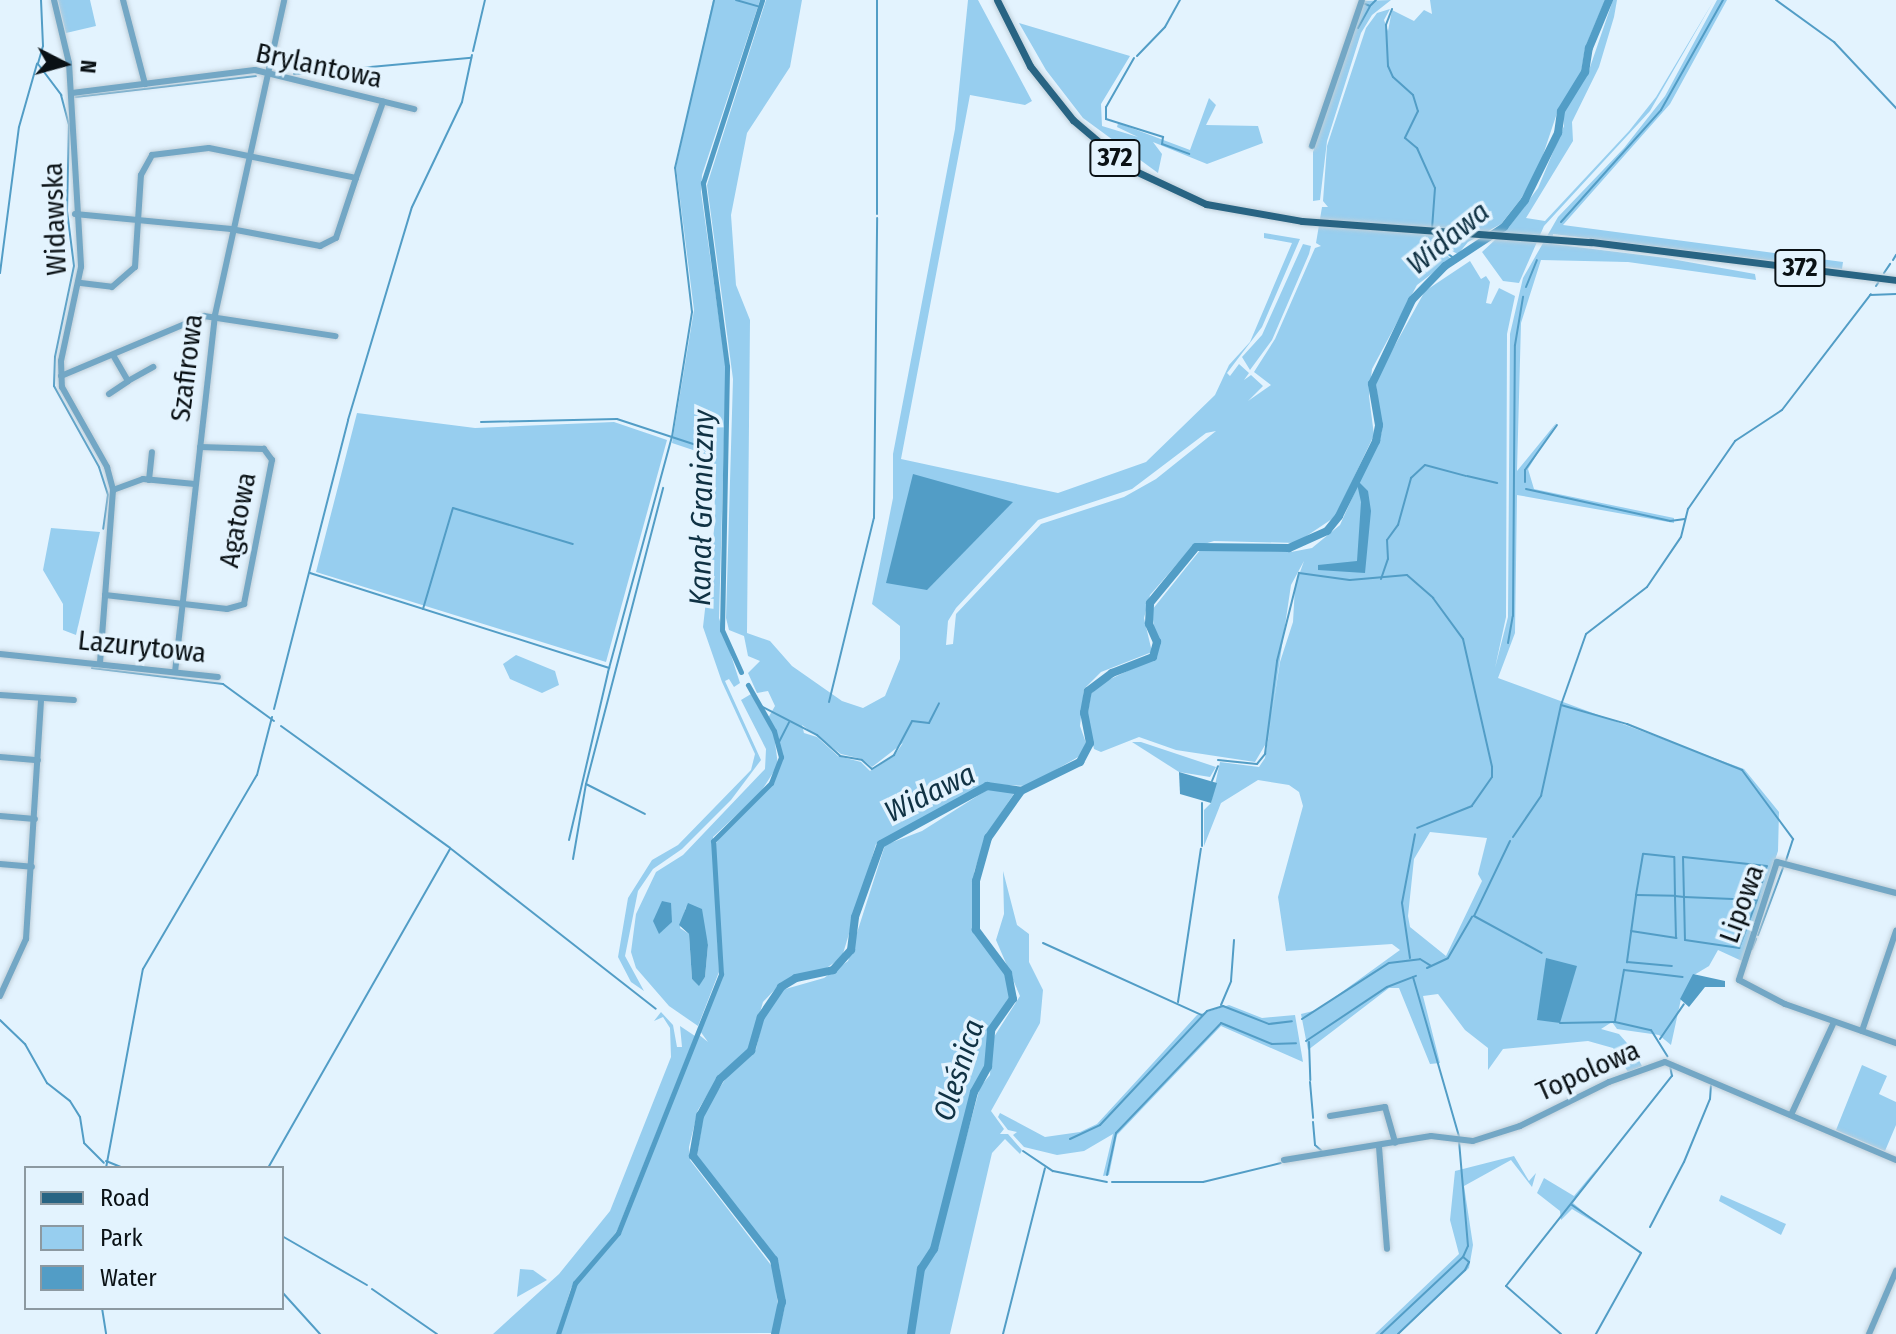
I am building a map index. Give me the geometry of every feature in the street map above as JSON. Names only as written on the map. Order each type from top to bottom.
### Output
[{"type":"main road","name":"372","points":[[997,0],[1042,83],[1115,158],[1166,188],[1206,204],[1302,221],[1552,238],[1896,280]]},
{"type":"street","name":"Widawska","points":[[54,0],[72,93],[75,214],[81,283],[61,376]]},
{"type":"street","points":[[123,0],[145,84]]},
{"type":"street","name":"Szafirowa","points":[[175,672],[215,315],[264,72],[284,0]]},
{"type":"street","points":[[1312,146],[1358,0]]},
{"type":"street","name":"Brylantowa","points":[[72,93],[264,72],[414,109]]},
{"type":"street","points":[[75,214],[231,229],[315,246],[329,244],[383,102]]},
{"type":"street","points":[[81,283],[112,287],[130,273],[142,168],[152,155],[209,148],[356,178]]},
{"type":"street","points":[[100,663],[113,490],[61,376],[215,315],[335,336]]},
{"type":"street","points":[[113,355],[128,381]]},
{"type":"street","points":[[109,394],[153,367]]},
{"type":"street","name":"Agatowa","points":[[183,604],[233,609],[244,604],[272,460],[264,449],[200,447]]},
{"type":"street","points":[[149,480],[152,452]]},
{"type":"street","points":[[113,490],[149,480],[195,484]]},
{"type":"street","points":[[105,595],[183,604]]},
{"type":"street","name":"Lazurytowa","points":[[0,654],[218,677]]},
{"type":"street","points":[[0,695],[74,700]]},
{"type":"street","points":[[0,996],[26,939],[41,698]]},
{"type":"street","points":[[0,757],[38,760]]},
{"type":"street","points":[[0,816],[35,819]]},
{"type":"street","name":"Lipowa","points":[[1834,1022],[1785,1004],[1739,980],[1777,862],[1896,893]]},
{"type":"street","points":[[0,864],[32,867]]},
{"type":"street","points":[[1862,1031],[1896,931]]},
{"type":"street","points":[[1791,1115],[1834,1022],[1896,1043]]},
{"type":"street","name":"Topolowa","points":[[1284,1160],[1436,1136],[1460,1143],[1512,1129],[1662,1062],[1683,1067],[1896,1160]]},
{"type":"street","points":[[1330,1116],[1385,1107],[1395,1143]]},
{"type":"street","points":[[1379,1147],[1387,1249]]},
{"type":"street","points":[[1869,1334],[1896,1271]]},
{"type":"green space","points":[[58,0],[90,0],[96,26],[66,33]]},
{"type":"green space","points":[[713,0],[760,0],[702,175],[701,192],[726,368],[719,618],[740,683],[734,687],[729,679],[725,681],[761,760],[731,800],[682,849],[653,869],[638,891],[625,956],[644,991],[631,982],[618,957],[628,898],[652,860],[678,845],[751,770],[755,754],[722,682],[703,627],[715,521],[714,457],[672,443],[694,310],[676,167]]},
{"type":"green space","points":[[766,0],[802,0],[790,67],[747,133],[731,215],[736,285],[750,320],[747,633],[770,641],[792,666],[842,701],[863,708],[885,696],[900,659],[900,626],[872,604],[893,498],[893,454],[955,129],[968,0],[978,0],[1032,101],[1025,105],[970,95],[901,459],[1058,493],[1146,462],[1215,395],[1229,365],[1250,342],[1292,243],[1264,238],[1264,233],[1300,239],[1262,327],[1227,373],[1230,376],[1239,364],[1249,373],[1244,380],[1251,375],[1263,386],[1248,401],[1271,385],[1254,372],[1275,339],[1315,248],[1321,246],[1316,243],[1322,207],[1328,207],[1323,201],[1327,146],[1366,28],[1377,13],[1390,9],[1384,20],[1388,31],[1392,10],[1414,21],[1424,10],[1432,14],[1430,0],[1605,0],[1585,48],[1581,73],[1558,110],[1538,170],[1520,200],[1501,224],[1468,242],[1458,254],[1433,242],[1451,259],[1417,285],[1372,369],[1369,396],[1374,435],[1335,517],[1296,543],[1214,541],[1191,548],[1150,595],[1144,618],[1152,652],[1101,672],[1084,689],[1080,726],[1086,743],[1080,756],[1027,786],[986,784],[876,844],[842,957],[821,972],[782,982],[763,1002],[749,1050],[720,1074],[698,1110],[689,1147],[690,1160],[774,1269],[778,1308],[772,1333],[559,1334],[573,1289],[618,1235],[698,1034],[708,1042],[700,1031],[722,969],[715,845],[727,826],[769,787],[782,757],[768,718],[775,706],[768,691],[757,693],[748,673],[760,661],[748,656],[744,636],[729,630],[726,618],[733,379],[707,185]],"holes":[[[1216,431],[1156,479],[1124,497],[1041,524],[956,614],[953,644],[946,645],[948,621],[956,608],[1038,520],[1132,489],[1206,433]],[[802,725],[841,754],[862,759],[872,767],[903,743],[894,756],[870,771],[861,762],[838,756],[817,737],[804,733]]]},
{"type":"green space","points":[[1391,0],[1372,15],[1361,33],[1327,141],[1320,200],[1313,201],[1313,152],[1364,1]]},
{"type":"green space","points":[[1613,0],[1617,0],[1614,17],[1599,67],[1572,122],[1573,141],[1526,218],[1545,221],[1629,131],[1656,97],[1714,0],[1650,111],[1544,226],[1519,283],[1503,281],[1482,252],[1509,227],[1538,188],[1564,126],[1563,113],[1588,73]]},
{"type":"green space","points":[[1717,0],[1727,0],[1670,104],[1563,225],[1843,262],[1842,269],[1553,234],[1552,244],[1666,258],[1755,274],[1756,280],[1628,262],[1541,260],[1521,323],[1517,471],[1557,422],[1528,469],[1534,489],[1674,518],[1674,523],[1517,495],[1515,633],[1498,678],[1744,769],[1779,812],[1778,851],[1742,961],[1718,950],[1709,966],[1694,975],[1681,999],[1671,1045],[1659,1035],[1617,1029],[1612,1022],[1601,1029],[1619,1034],[1634,1051],[1642,1066],[1628,1072],[1613,1048],[1588,1041],[1503,1049],[1488,1070],[1488,1048],[1465,1030],[1438,994],[1423,996],[1440,1063],[1430,1064],[1399,988],[1389,988],[1308,1050],[1301,1014],[1317,1010],[1400,950],[1392,944],[1286,951],[1278,897],[1303,806],[1299,792],[1289,785],[1258,780],[1221,803],[1204,846],[1204,810],[1211,803],[1220,762],[1259,767],[1265,758],[1268,740],[1255,762],[1176,750],[1139,737],[1101,752],[1094,749],[1087,718],[1091,694],[1102,683],[1157,657],[1152,610],[1201,549],[1291,552],[1312,548],[1340,525],[1382,432],[1376,384],[1384,365],[1425,291],[1470,261],[1481,279],[1486,276],[1490,282],[1486,303],[1491,304],[1499,288],[1515,296],[1507,334],[1506,617],[1495,668],[1508,617],[1510,334],[1523,278],[1558,217],[1624,148],[1665,96]],"holes":[[[1304,561],[1295,586],[1293,622],[1280,662],[1272,716],[1291,585]],[[1430,832],[1487,838],[1478,874],[1482,881],[1446,956],[1410,927],[1408,916],[1414,859]]]},
{"type":"green space","points":[[1019,23],[1130,56],[1101,104],[1102,126],[1138,137],[1117,127],[1118,123],[1190,150],[1209,98],[1216,105],[1206,125],[1258,126],[1263,143],[1207,164],[1153,142],[1162,154],[1158,173],[1083,118],[1046,70]]},
{"type":"green space","points":[[1303,244],[1311,246],[1309,254],[1272,340],[1250,370],[1242,357],[1262,335]]},
{"type":"green space","points":[[357,413],[475,428],[614,422],[667,440],[606,662],[316,572]]},
{"type":"green space","points":[[51,528],[100,532],[76,635],[63,630],[63,604],[43,570]]},
{"type":"green space","points":[[516,655],[555,671],[559,685],[542,693],[510,679],[503,664]]},
{"type":"green space","points":[[751,694],[774,735],[778,765],[760,793],[713,837],[719,972],[698,1026],[669,1006],[636,968],[631,952],[636,914],[656,872],[683,855],[765,769],[766,749],[741,700]],"holes":[[[686,907],[703,926],[708,945],[705,977],[699,985],[692,979],[689,934],[680,928]]]},
{"type":"green space","points":[[1132,742],[1141,742],[1216,767],[1210,777],[1179,772]]},
{"type":"green space","points":[[990,788],[1015,792],[987,834],[974,872],[972,927],[1002,968],[1012,997],[988,1033],[987,1062],[973,1091],[933,1247],[921,1266],[908,1334],[778,1334],[785,1306],[779,1266],[697,1156],[704,1112],[728,1075],[756,1049],[764,1015],[782,990],[824,978],[848,961],[885,845],[922,831]]},
{"type":"green space","points":[[1003,871],[1017,925],[1029,934],[1029,962],[1043,990],[1040,1023],[991,1111],[1004,1129],[1000,1134],[1008,1134],[1022,1150],[1020,1154],[1005,1139],[992,1153],[950,1334],[912,1334],[925,1267],[937,1245],[980,1087],[990,1075],[992,1040],[1020,996],[996,940],[1004,914]]},
{"type":"green space","points":[[1229,1005],[1262,1018],[1295,1015],[1303,1062],[1221,1026],[1117,1135],[1109,1175],[1103,1176],[1113,1134],[1084,1151],[1057,1155],[1024,1147],[1013,1135],[1017,1132],[1008,1130],[998,1117],[1000,1113],[1045,1137],[1080,1132],[1097,1124],[1197,1015]]},
{"type":"green space","points":[[661,1012],[673,1025],[677,1047],[682,1047],[680,1026],[695,1036],[617,1231],[571,1288],[557,1334],[493,1334],[559,1274],[610,1211],[671,1057],[670,1028],[663,1017],[654,1021]]},
{"type":"green space","points":[[1862,1065],[1887,1076],[1879,1094],[1896,1102],[1896,1125],[1885,1151],[1836,1130]]},
{"type":"green space","points":[[1514,1156],[1529,1181],[1536,1173],[1532,1187],[1511,1160],[1464,1186],[1473,1245],[1469,1268],[1399,1334],[1375,1334],[1459,1254],[1450,1220],[1455,1171]]},
{"type":"green space","points":[[1598,1167],[1573,1203],[1602,1227],[1572,1209],[1561,1220],[1560,1211],[1537,1193],[1544,1178],[1574,1196]]},
{"type":"green space","points":[[1721,1195],[1786,1224],[1781,1235],[1719,1201]]},
{"type":"green space","points":[[520,1269],[533,1270],[547,1280],[517,1297]]},
{"type":"water","points":[[913,474],[1013,502],[927,590],[886,583]]},
{"type":"water","points":[[1356,479],[1368,491],[1371,511],[1365,573],[1318,570],[1318,565],[1357,561],[1361,502]]},
{"type":"water","points":[[1179,772],[1217,783],[1211,803],[1180,794]]},
{"type":"water","points":[[662,901],[671,903],[672,922],[659,934],[653,921]]},
{"type":"water","points":[[688,903],[702,909],[708,945],[705,977],[699,986],[692,979],[689,934],[679,925]]},
{"type":"water","points":[[1546,958],[1577,966],[1560,1023],[1537,1020]]},
{"type":"water","points":[[1693,974],[1725,981],[1725,987],[1705,987],[1689,1007],[1680,999]]},
{"type":"waterway","points":[[41,0],[43,46],[38,64],[61,95],[69,124],[67,211],[74,266],[55,357],[54,386],[99,467],[108,495],[103,529]]},
{"type":"waterway","points":[[473,51],[485,0]]},
{"type":"waterway","points":[[569,840],[608,672],[672,437],[692,312],[675,168],[714,0]]},
{"type":"waterway","points":[[736,0],[760,7]]},
{"type":"waterway","name":"Kanał Graniczny","points":[[741,672],[722,630],[727,366],[703,183],[762,0]]},
{"type":"waterway","points":[[877,0],[877,214]]},
{"type":"waterway","points":[[1137,56],[1165,27],[1180,0]]},
{"type":"waterway","points":[[1371,5],[1376,0]]},
{"type":"waterway","name":"Widawa","points":[[775,1334],[782,1302],[774,1260],[693,1156],[700,1116],[720,1079],[751,1051],[761,1017],[781,987],[796,978],[833,970],[851,950],[855,917],[881,844],[987,786],[1021,791],[1080,762],[1090,743],[1084,713],[1088,691],[1112,673],[1153,657],[1157,642],[1149,624],[1150,603],[1196,547],[1289,548],[1327,531],[1339,516],[1376,441],[1379,425],[1372,384],[1412,300],[1445,266],[1504,227],[1525,200],[1558,133],[1561,111],[1585,72],[1589,48],[1609,0]]},
{"type":"waterway","points":[[1561,222],[1661,110],[1723,0]]},
{"type":"waterway","points":[[1776,0],[1834,42],[1896,108]]},
{"type":"waterway","points":[[1358,28],[1370,6],[1363,3]]},
{"type":"waterway","points":[[1392,9],[1386,25],[1388,66],[1393,77],[1413,95],[1418,111],[1405,138],[1417,148],[1435,188],[1432,229]]},
{"type":"waterway","points":[[274,709],[348,420],[412,207],[462,102],[472,55]]},
{"type":"waterway","points":[[294,74],[471,58]]},
{"type":"waterway","points":[[1134,58],[1106,107],[1106,119],[1163,137],[1162,144],[1189,154]]},
{"type":"waterway","points":[[0,273],[19,127],[37,64]]},
{"type":"waterway","points":[[75,97],[256,76]]},
{"type":"waterway","points":[[829,702],[874,518],[877,218]]},
{"type":"waterway","points":[[1434,235],[1442,250],[1457,260]]},
{"type":"waterway","points":[[1893,260],[1896,255]]},
{"type":"waterway","points":[[1526,287],[1537,260]]},
{"type":"waterway","points":[[1884,273],[1890,264]]},
{"type":"waterway","points":[[1513,837],[1541,796],[1561,705],[1586,634],[1647,587],[1681,537],[1688,509],[1735,441],[1782,410],[1871,294]]},
{"type":"waterway","points":[[1870,295],[1896,294]]},
{"type":"waterway","points":[[1508,643],[1513,616],[1515,345],[1523,297]]},
{"type":"waterway","points":[[481,422],[617,419],[705,448]]},
{"type":"waterway","points":[[1525,482],[1525,470],[1557,425]]},
{"type":"waterway","points":[[1381,579],[1388,559],[1387,540],[1398,525],[1411,478],[1425,465],[1466,476]]},
{"type":"waterway","points":[[1467,476],[1497,483]]},
{"type":"waterway","points":[[573,859],[586,784],[663,488]]},
{"type":"waterway","points":[[1526,489],[1670,521],[1685,519]]},
{"type":"waterway","points":[[423,609],[453,508],[573,544]]},
{"type":"waterway","points":[[310,573],[609,668]]},
{"type":"waterway","points":[[1218,760],[1257,764],[1265,754],[1277,661],[1299,573],[1350,580],[1407,575],[1433,598],[1463,639],[1492,767],[1492,777],[1472,806],[1417,828]]},
{"type":"waterway","points":[[92,668],[223,684],[274,721]]},
{"type":"waterway","name":"Kanał Graniczny","points":[[558,1334],[575,1283],[618,1233],[721,974],[713,841],[771,783],[781,757],[774,731],[748,685]]},
{"type":"waterway","points":[[759,705],[817,735],[840,756],[862,760],[872,769],[894,755],[912,721],[929,723],[939,703]]},
{"type":"waterway","points":[[1561,705],[1627,724],[1742,770],[1793,839],[1786,861]]},
{"type":"waterway","points":[[106,1166],[143,969],[257,775],[272,717]]},
{"type":"waterway","points":[[779,742],[789,722]]},
{"type":"waterway","points":[[281,726],[450,848],[656,1009]]},
{"type":"waterway","points":[[1212,781],[1218,766]]},
{"type":"waterway","points":[[586,784],[645,814]]},
{"type":"waterway","name":"Oleśnica","points":[[911,1334],[921,1269],[934,1249],[974,1092],[988,1067],[991,1030],[1013,999],[1008,973],[976,930],[976,881],[988,838],[1021,791]]},
{"type":"waterway","points":[[1202,803],[1202,846]]},
{"type":"waterway","points":[[1410,958],[1402,903],[1415,834]]},
{"type":"waterway","points":[[1510,841],[1474,916],[1542,953]]},
{"type":"waterway","points":[[269,1166],[450,849]]},
{"type":"waterway","points":[[1178,1002],[1201,849]]},
{"type":"waterway","points":[[1631,931],[1676,938],[1675,896],[1674,857],[1643,854],[1636,895],[1675,896],[1684,897],[1757,900],[1767,866],[1683,857],[1684,897],[1685,940],[1739,948],[1757,900]]},
{"type":"waterway","points":[[1758,935],[1784,865]]},
{"type":"waterway","points":[[1636,896],[1627,962],[1672,966]]},
{"type":"waterway","points":[[1427,968],[1448,958],[1472,917]]},
{"type":"waterway","points":[[1752,949],[1756,939]]},
{"type":"waterway","points":[[1221,1005],[1231,981],[1234,940]]},
{"type":"waterway","points":[[1043,943],[1202,1015]]},
{"type":"waterway","points":[[1302,1019],[1389,963],[1420,959],[1431,966]]},
{"type":"waterway","points":[[1615,1021],[1624,970],[1683,977]]},
{"type":"waterway","points":[[1306,1041],[1387,987],[1416,976]]},
{"type":"waterway","points":[[1413,977],[1459,1136]]},
{"type":"waterway","points":[[1660,1039],[1684,1004]]},
{"type":"waterway","points":[[1070,1139],[1100,1125],[1207,1011],[1223,1006],[1269,1024],[1292,1021]]},
{"type":"waterway","points":[[0,1020],[25,1044],[47,1083],[70,1101],[80,1117],[84,1143],[104,1163]]},
{"type":"waterway","points":[[1560,1023],[1615,1022],[1651,1030],[1667,1056]]},
{"type":"waterway","points":[[1107,1175],[1116,1133],[1221,1023],[1272,1044],[1296,1043]]},
{"type":"waterway","points":[[1309,1042],[1310,1080]]},
{"type":"waterway","points":[[1561,1334],[1506,1286],[1672,1076],[1670,1066]]},
{"type":"waterway","points":[[1310,1082],[1313,1118]]},
{"type":"waterway","points":[[1650,1227],[1684,1162],[1710,1099],[1711,1086]]},
{"type":"waterway","points":[[1313,1122],[1315,1145],[1322,1151]]},
{"type":"waterway","points":[[1381,1334],[1463,1257],[1468,1246],[1459,1142]]},
{"type":"waterway","points":[[1023,1151],[1053,1171],[1107,1182]]},
{"type":"waterway","points":[[106,1161],[118,1166]]},
{"type":"waterway","points":[[1112,1182],[1203,1182],[1281,1163]]},
{"type":"waterway","points":[[1003,1334],[1045,1168]]},
{"type":"waterway","points":[[1572,1205],[1641,1253],[1596,1334]]},
{"type":"waterway","points":[[284,1237],[367,1285]]},
{"type":"waterway","points":[[1398,1334],[1465,1270],[1469,1262],[1463,1257]]},
{"type":"waterway","points":[[372,1289],[437,1334]]},
{"type":"waterway","points":[[284,1294],[320,1334]]},
{"type":"waterway","points":[[102,1310],[106,1334]]}]
